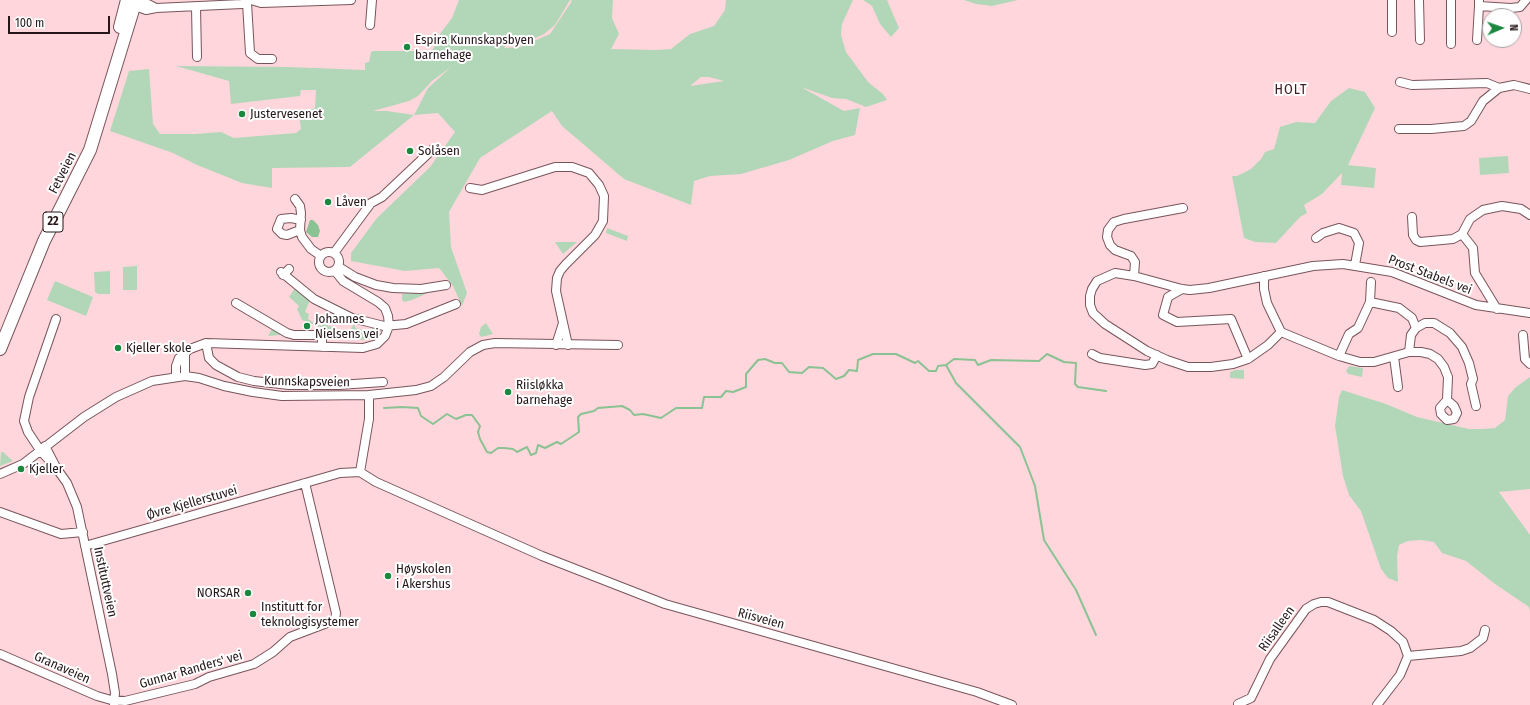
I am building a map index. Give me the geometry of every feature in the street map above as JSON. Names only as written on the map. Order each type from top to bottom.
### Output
[{"type":"highway","name":"Fetveien","points":[[0,349],[44,241],[86,159],[132,2]]},
{"type":"street","points":[[132,2],[146,10],[250,1],[261,3],[351,0]]},
{"type":"street","points":[[370,25],[372,0]]},
{"type":"street","points":[[1392,0],[1392,32]]},
{"type":"street","points":[[1420,0],[1420,40]]},
{"type":"street","points":[[1451,0],[1451,44]]},
{"type":"street","points":[[1477,40],[1479,3],[1520,7],[1526,0]]},
{"type":"street","points":[[250,1],[250,53],[258,59],[272,60]]},
{"type":"street","points":[[196,6],[197,57]]},
{"type":"street","points":[[1400,82],[1412,86],[1487,83],[1499,88]]},
{"type":"street","points":[[1399,129],[1431,129],[1464,126],[1471,121],[1483,101],[1499,88],[1514,85],[1530,89]]},
{"type":"street","points":[[334,253],[371,203],[382,197],[434,149]]},
{"type":"street","points":[[470,188],[482,190],[555,167],[572,167],[589,173],[598,185],[604,196],[603,221],[595,235],[566,264],[560,271],[557,278],[556,290],[563,323],[566,330],[568,345]]},
{"type":"street","points":[[295,199],[300,206],[300,230],[306,243],[321,256]]},
{"type":"street","points":[[1412,217],[1413,235],[1416,240],[1420,242],[1453,239],[1462,234],[1470,219],[1483,210],[1502,206],[1520,209],[1530,215]]},
{"type":"street","points":[[1134,276],[1135,262],[1131,256],[1115,250],[1110,245],[1107,237],[1108,230],[1114,222],[1124,219],[1183,208]]},
{"type":"street","points":[[300,230],[287,235],[282,234],[277,229],[281,219],[291,218],[301,220]]},
{"type":"street","points":[[1316,238],[1324,233],[1339,228],[1354,233],[1359,242],[1355,265]]},
{"type":"street","name":"Prost Stabels vei","points":[[1462,234],[1473,248],[1475,273],[1497,309]]},
{"type":"street","points":[[176,377],[178,361],[190,349],[206,343],[363,348],[373,346],[385,336],[389,326],[388,313],[381,304],[343,281],[337,269],[339,260],[334,253],[327,252],[321,256],[319,264],[323,270],[329,273],[337,269]]},
{"type":"street","name":"Prost Stabels vei","points":[[1282,332],[1268,346],[1248,358],[1233,364],[1211,367],[1188,367],[1157,355],[1105,324],[1093,313],[1090,305],[1092,289],[1098,281],[1115,273],[1134,276],[1182,289],[1209,288],[1313,266],[1343,264],[1392,272],[1476,305],[1530,313]]},
{"type":"street","points":[[337,269],[376,285],[393,288],[408,290],[446,285]]},
{"type":"street","points":[[284,272],[314,299],[352,318],[364,322],[389,326],[415,322],[456,304]]},
{"type":"street","points":[[1264,276],[1266,303],[1282,332],[1339,356],[1360,362],[1374,362],[1409,352],[1430,354],[1438,359],[1444,367],[1448,377],[1447,400]]},
{"type":"street","points":[[1339,356],[1349,334],[1358,328],[1370,302],[1371,282]]},
{"type":"street","points":[[1182,289],[1168,297],[1163,315],[1177,322],[1231,319],[1248,358]]},
{"type":"street","points":[[310,307],[314,299]]},
{"type":"street","points":[[1370,302],[1399,308],[1412,318],[1416,328]]},
{"type":"street","points":[[236,304],[287,333],[294,335],[320,335],[322,338],[322,347]]},
{"type":"street","points":[[42,448],[26,427],[24,414],[56,319]]},
{"type":"street","points":[[1409,352],[1412,335],[1416,328],[1426,323],[1434,322],[1450,333],[1462,347],[1469,363],[1473,379],[1472,384],[1476,406]]},
{"type":"street","points":[[556,345],[563,323]]},
{"type":"street","points":[[1523,335],[1525,359],[1530,364]]},
{"type":"street","points":[[206,343],[209,358],[216,365],[238,377],[254,381],[289,385],[339,385],[384,382]]},
{"type":"street","name":"Kunnskapsveien","points":[[0,474],[18,467],[84,417],[116,397],[152,381],[184,376],[199,378],[224,386],[253,392],[282,396],[369,395],[416,390],[431,386],[444,378],[470,352],[483,345],[495,343],[618,345]]},
{"type":"street","points":[[184,376],[185,354]]},
{"type":"street","points":[[1092,354],[1100,358],[1144,365],[1152,364],[1157,355]]},
{"type":"street","points":[[1394,357],[1398,387]]},
{"type":"street","points":[[305,483],[348,471],[360,472],[369,419],[369,395]]},
{"type":"street","name":"Instituttveien","points":[[42,448],[74,499],[112,674],[114,703]]},
{"type":"street","name":"Riisveien","points":[[360,472],[376,482],[510,542],[587,575],[665,604],[977,692],[1012,705]]},
{"type":"street","name":"Øvre Kjellerstuvei","points":[[85,546],[305,483]]},
{"type":"street","name":"Gunnar Randers' vei","points":[[114,703],[195,684],[209,677],[254,664],[273,652],[290,637],[335,620],[336,613],[305,483]]},
{"type":"street","points":[[0,512],[61,534],[82,532]]},
{"type":"street","name":"Riisalleen","points":[[1238,704],[1251,698],[1270,659],[1282,640],[1306,610],[1314,604],[1328,602],[1374,620],[1399,638],[1404,644],[1408,656]]},
{"type":"street","points":[[1377,705],[1400,675],[1408,656],[1461,652],[1470,648],[1483,638],[1485,630]]},
{"type":"street","name":"Granaveien","points":[[0,654],[114,703]]},
{"type":"shaded area","points":[[459,0],[570,0],[613,0],[612,18],[619,34],[611,49],[657,50],[671,49],[690,34],[714,26],[725,10],[726,0],[853,0],[842,24],[841,35],[846,52],[868,82],[883,94],[887,100],[866,107],[846,99],[832,98],[801,87],[844,111],[860,108],[855,135],[833,141],[789,160],[741,174],[710,176],[694,181],[691,205],[624,179],[562,126],[552,111],[480,158],[449,212],[451,247],[467,293],[462,306],[453,286],[439,268],[405,271],[351,261],[351,253],[377,218],[430,167],[455,132],[438,113],[414,115],[350,167],[272,168],[272,188],[242,183],[197,165],[173,153],[110,131],[129,71],[149,69],[153,124],[160,134],[221,132],[234,138],[296,133],[301,129],[299,113],[315,108],[316,90],[301,90],[300,96],[231,104],[229,81],[176,66],[289,67],[365,70],[365,63],[369,62],[371,52],[373,51],[429,51],[433,49],[440,34],[452,18]],"holes":[[[570,0],[572,1],[550,34],[520,47],[504,48],[507,44],[531,40],[544,34],[555,25]],[[451,67],[428,88],[414,115],[387,111],[373,111],[409,101],[418,96],[432,81]],[[701,77],[709,77],[724,81],[690,86]]]},
{"type":"shaded area","points":[[863,0],[887,0],[899,28],[891,37],[880,24],[872,6]]},
{"type":"shaded area","points":[[964,0],[1018,0],[992,6],[976,4]]},
{"type":"shaded area","points":[[1349,88],[1365,92],[1375,108],[1348,165],[1376,168],[1374,188],[1341,185],[1342,173],[1322,194],[1304,205],[1307,213],[1300,217],[1276,243],[1255,242],[1244,238],[1232,176],[1237,176],[1251,169],[1261,159],[1265,152],[1274,149],[1280,127],[1296,122],[1315,123],[1331,101]]},
{"type":"shaded area","points":[[1508,156],[1509,173],[1480,175],[1479,158]]},
{"type":"shaded area","points":[[310,220],[313,220],[318,225],[320,231],[318,237],[312,237],[306,232]]},
{"type":"shaded area","points":[[607,228],[628,236],[627,241],[606,233]]},
{"type":"shaded area","points":[[555,242],[577,242],[563,254]]},
{"type":"shaded area","points":[[137,266],[137,290],[123,290],[123,267]]},
{"type":"shaded area","points":[[110,271],[110,294],[98,294],[95,292],[94,272]]},
{"type":"shaded area","points":[[55,281],[93,297],[86,316],[47,300]]},
{"type":"shaded area","points":[[295,288],[310,300],[305,312],[309,314],[308,319],[321,326],[323,324],[319,322],[320,320],[325,322],[330,314],[328,326],[334,327],[332,333],[343,337],[345,330],[350,331],[355,322],[355,328],[371,332],[372,326],[381,328],[381,331],[374,338],[366,340],[327,338],[328,330],[302,320],[297,309],[299,306],[289,297]]},
{"type":"shaded area","points":[[428,293],[412,300],[404,302],[402,300],[402,294]]},
{"type":"shaded area","points":[[486,323],[493,334],[481,337],[479,334],[481,327]]},
{"type":"shaded area","points":[[272,329],[280,333],[280,335],[268,336]]},
{"type":"shaded area","points":[[1349,366],[1363,368],[1362,377],[1348,374],[1346,371]]},
{"type":"shaded area","points":[[1235,370],[1244,370],[1244,379],[1230,378],[1230,372]]},
{"type":"shaded area","points":[[1530,377],[1530,489],[1499,492],[1530,535],[1530,612],[1529,607],[1495,584],[1466,561],[1442,553],[1434,542],[1421,540],[1408,541],[1399,545],[1397,556],[1398,582],[1388,578],[1381,569],[1361,511],[1349,495],[1343,476],[1335,426],[1339,397],[1342,390],[1386,404],[1417,417],[1469,429],[1484,429],[1495,428],[1505,420],[1508,396],[1516,387]]},
{"type":"shaded area","points":[[1,452],[3,452],[13,461],[0,466]]},
{"type":"waterway","points":[[384,408],[418,408],[421,416],[433,424],[447,414],[456,419],[466,415],[472,415],[480,426],[478,432],[487,452],[491,453],[498,448],[513,449],[517,452],[527,447],[531,455],[536,453],[538,445],[545,448],[557,442],[561,444],[579,432],[578,417],[581,414],[594,411],[598,408],[622,406],[630,410],[634,415],[643,414],[661,418],[676,408],[702,408],[704,397],[721,397],[726,391],[733,392],[746,387],[746,374],[758,360],[765,359],[775,363],[782,363],[789,372],[802,373],[809,367],[823,368],[836,379],[844,376],[849,370],[857,371],[858,360],[873,354],[896,354],[915,363],[918,361],[929,371],[936,371],[938,366],[946,365],[954,359],[975,360],[978,365],[991,360],[1039,361],[1047,354],[1064,362],[1076,363],[1075,384],[1078,387],[1106,391]]},
{"type":"waterway","points":[[946,365],[956,383],[1020,447],[1035,486],[1044,540],[1076,590],[1096,635]]},
{"type":"place","name":"Espira Kunnskapsbyen barnehage","points":[[407,47]]},
{"type":"place","name":"Justervesenet","points":[[242,114]]},
{"type":"place","name":"Solåsen","points":[[410,151]]},
{"type":"place","name":"Låven","points":[[328,202]]},
{"type":"place","name":"Johannes Nielsens vei","points":[[307,326]]},
{"type":"place","name":"Kjeller skole","points":[[118,348]]},
{"type":"place","name":"Riisløkka barnehage","points":[[508,392]]},
{"type":"place","name":"Kjeller","points":[[21,469]]},
{"type":"place","name":"Høyskolen i Akershus","points":[[388,576]]},
{"type":"place","name":"NORSAR","points":[[248,593]]},
{"type":"place","name":"Institutt for teknologisystemer","points":[[253,614]]},
{"type":"district","name":"HOLT","points":[[1291,90]]}]
